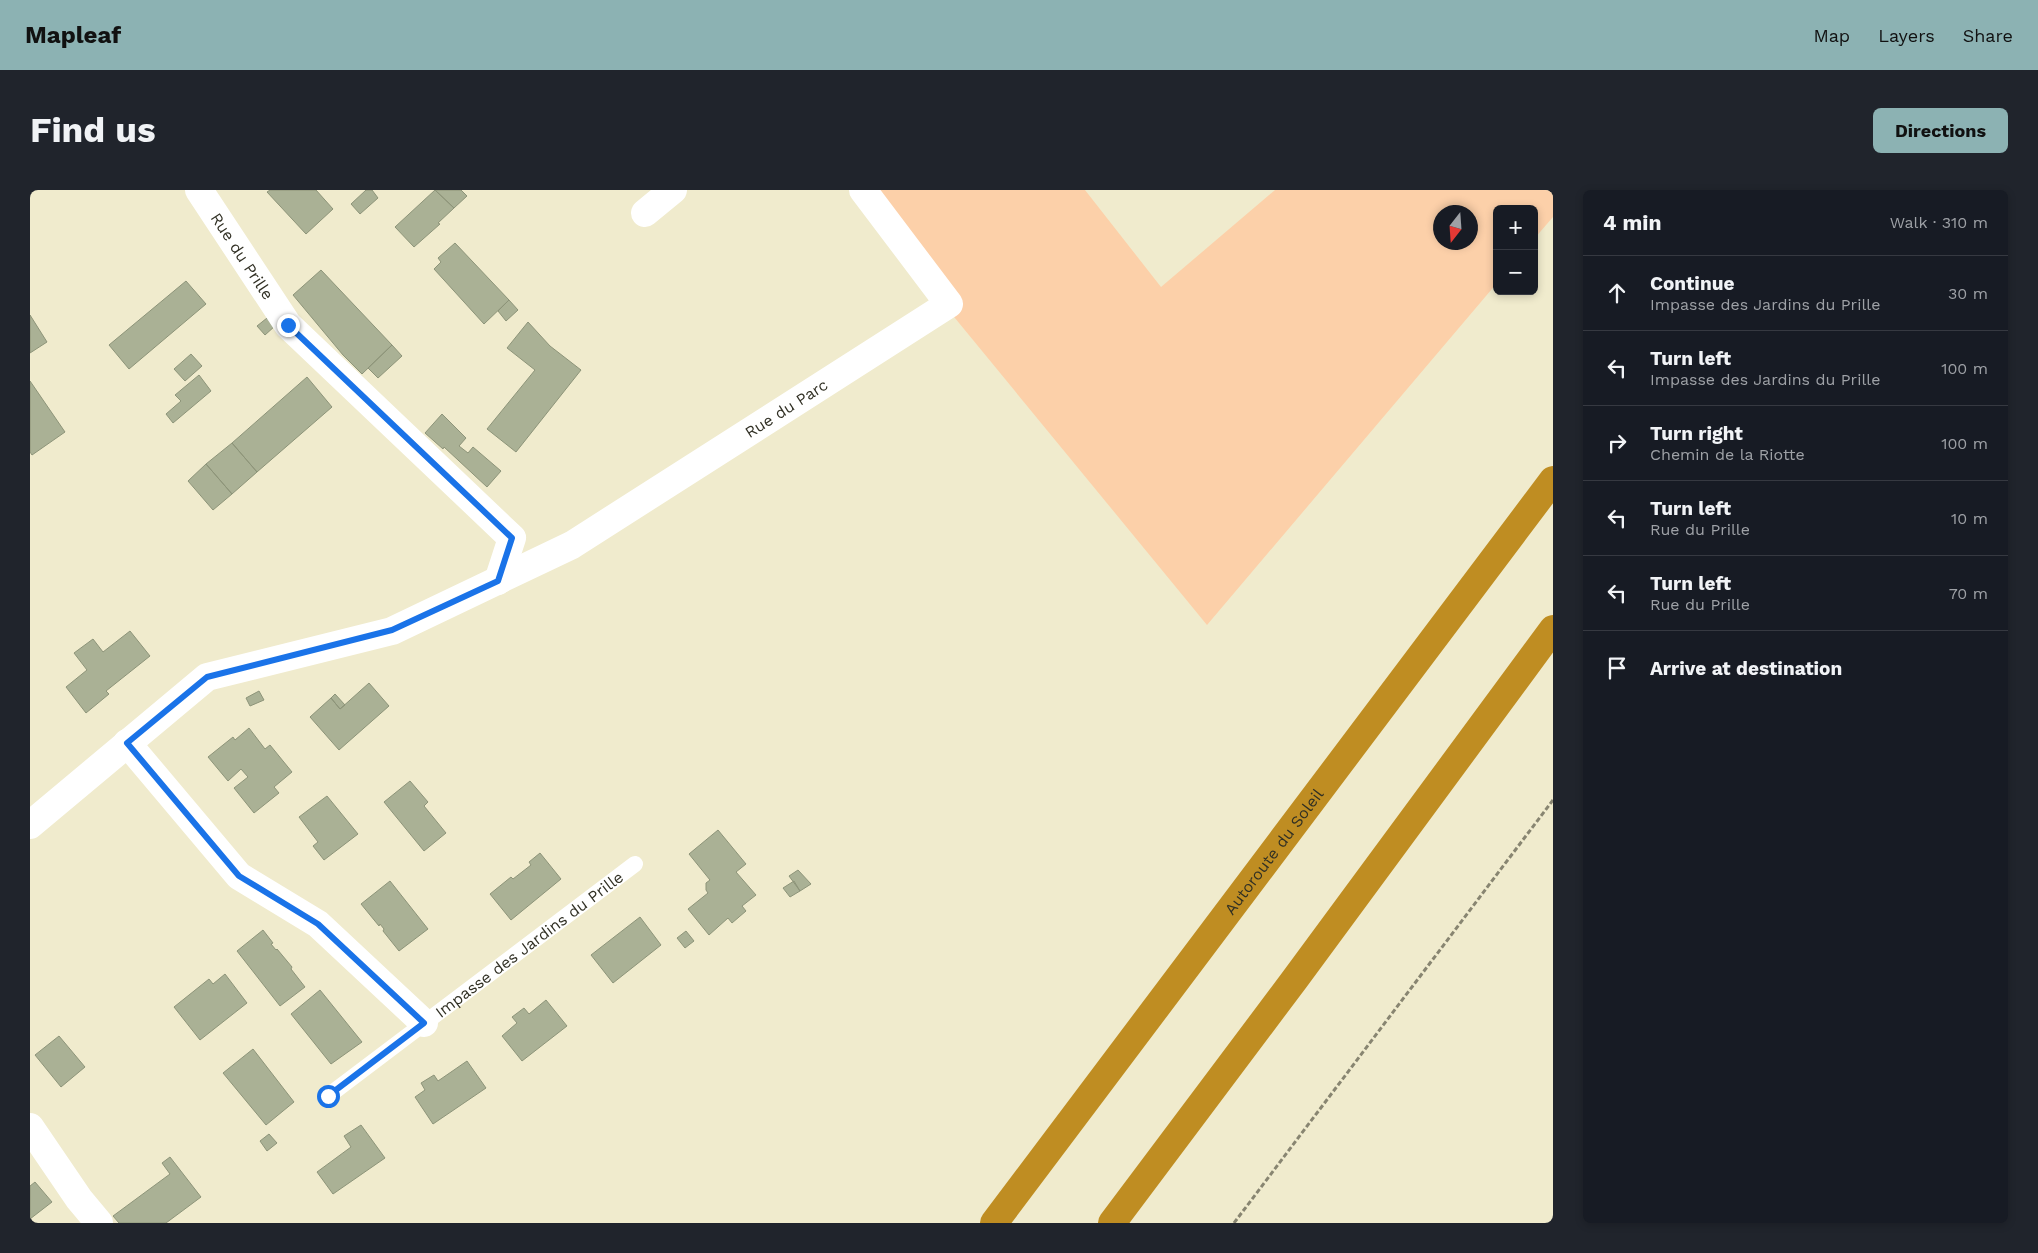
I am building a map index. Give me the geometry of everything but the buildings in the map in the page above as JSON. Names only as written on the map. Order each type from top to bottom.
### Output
[{"type":"highway","name":"Autoroute du Soleil","points":[[994,1223],[1553,480]]},
{"type":"highway","points":[[1112,1223],[1313,955],[1553,628]]},
{"type":"street","name":"Rue du Prille","points":[[199,190],[288,325],[512,538],[498,581]]},
{"type":"street","points":[[645,212],[674,190]]},
{"type":"street","name":"Rue du Parc","points":[[498,581],[572,545],[949,304],[862,190]]},
{"type":"street","points":[[30,825],[207,677],[392,630],[498,581]]},
{"type":"street","name":"Impasse des Jardins du Prille","points":[[127,743],[239,876],[318,924],[424,1023]]},
{"type":"street","points":[[30,1126],[79,1199],[99,1223]]},
{"type":"lane","name":"Impasse des Jardins du Prille","points":[[328,1096],[635,864]]},
{"type":"path","points":[[1234,1223],[1553,800]]},
{"type":"shaded area","points":[[859,190],[1085,190],[1161,287],[1275,190],[1553,190],[1553,217],[1538,234],[1538,205],[1493,205],[1493,288],[1207,625],[950,312]]},
{"type":"route","points":[[288,325],[512,538],[498,581],[392,630],[207,677],[127,743],[239,876],[318,924],[424,1023],[328,1096]]}]
